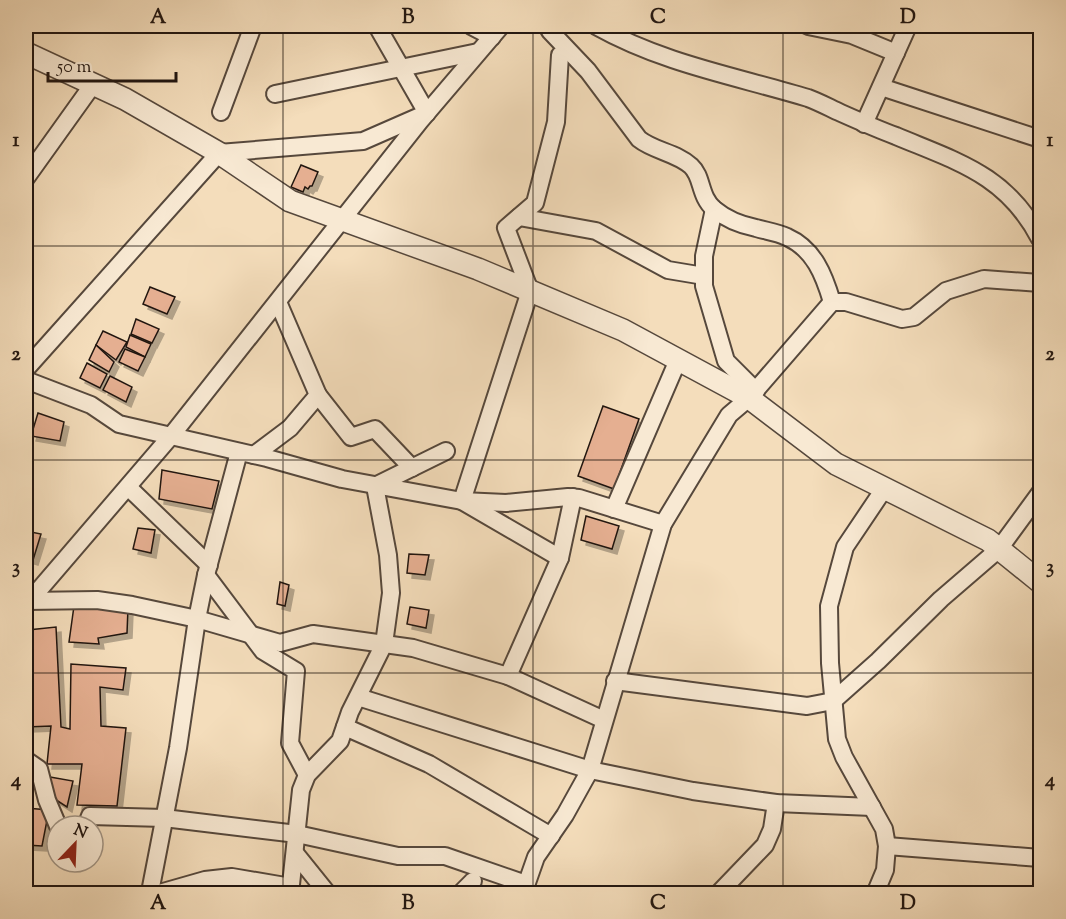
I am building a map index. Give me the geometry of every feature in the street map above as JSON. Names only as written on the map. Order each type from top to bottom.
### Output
[{"type":"street","points":[[221,112],[253,26]]},
{"type":"street","points":[[377,26],[427,112]]},
{"type":"street","points":[[27,602],[171,436],[427,112],[496,31],[471,26]]},
{"type":"street","points":[[547,26],[588,71],[639,139],[692,167],[697,174],[703,196],[714,209],[743,225],[786,236],[800,244],[816,261],[832,302]]},
{"type":"street","points":[[596,26],[621,39],[693,67],[810,99],[864,124],[962,163],[993,180],[1029,217],[1041,239]]},
{"type":"street","points":[[808,26],[852,35],[896,53]]},
{"type":"street","points":[[864,124],[908,26]]},
{"type":"street","points":[[275,94],[478,52]]},
{"type":"street","points":[[26,53],[125,99],[219,153],[290,201],[478,269],[623,330],[678,360],[752,395]]},
{"type":"street","points":[[462,501],[530,291],[506,228],[535,202],[556,122],[560,55]]},
{"type":"street","points":[[26,178],[94,83]]},
{"type":"street","points":[[881,87],[1041,139]]},
{"type":"street","points":[[26,369],[219,153],[363,141],[427,112]]},
{"type":"street","points":[[714,209],[704,256],[704,286],[726,361],[752,395],[836,464],[988,540],[1041,582]]},
{"type":"street","points":[[519,217],[596,231],[668,270],[704,276]]},
{"type":"street","points":[[105,816],[164,818],[297,834],[398,856],[446,856],[524,889],[536,857],[590,770],[663,524],[729,415],[752,395],[832,302],[846,302],[902,319],[914,317],[946,291],[984,279],[1041,283]]},
{"type":"street","points":[[278,302],[318,395],[351,438],[375,429],[412,468]]},
{"type":"street","points":[[614,508],[678,360]]},
{"type":"street","points":[[26,380],[91,405],[104,416],[119,424],[246,453],[342,479],[462,501],[506,503],[573,497],[663,524]]},
{"type":"street","points":[[318,395],[290,428],[246,453],[208,570],[197,619],[178,748],[151,887],[154,894],[205,880],[232,878],[291,890],[301,790],[307,775],[340,741],[384,644],[391,593],[388,555],[375,486]]},
{"type":"street","points":[[375,486],[446,451]]},
{"type":"street","points":[[128,487],[208,570],[262,651],[297,671],[290,743],[307,775]]},
{"type":"street","points":[[875,894],[885,870],[887,846],[884,829],[844,757],[837,739],[830,663],[829,606],[845,547],[884,489]]},
{"type":"street","points":[[615,681],[807,706],[833,701],[941,599],[999,549],[1041,493]]},
{"type":"street","points":[[508,676],[560,558],[573,497]]},
{"type":"street","points":[[462,501],[560,558]]},
{"type":"street","points":[[27,602],[97,600],[132,605],[197,619],[280,643],[313,634],[413,648],[508,676],[604,720]]},
{"type":"street","points":[[358,697],[590,770],[693,791],[776,803],[872,807]]},
{"type":"street","points":[[345,727],[429,764],[551,836]]},
{"type":"street","points":[[26,760],[39,769],[53,814]]},
{"type":"street","points":[[718,894],[765,845],[772,829],[776,803]]},
{"type":"street","points":[[887,846],[1041,858]]},
{"type":"street","points":[[295,853],[328,894]]},
{"type":"street","points":[[460,894],[473,881]]},
{"type":"building","points":[[301,165],[318,172],[312,186],[308,189],[305,187],[303,192],[291,187]]},
{"type":"building","points":[[150,287],[175,297],[167,314],[143,304]]},
{"type":"building","points":[[136,319],[159,329],[152,343],[131,334]]},
{"type":"building","points":[[103,331],[127,342],[116,360],[96,345]]},
{"type":"building","points":[[130,335],[151,344],[145,357],[126,347]]},
{"type":"building","points":[[96,345],[114,362],[109,372],[89,360]]},
{"type":"building","points":[[125,349],[145,357],[138,371],[119,362]]},
{"type":"building","points":[[87,363],[107,374],[100,388],[80,378]]},
{"type":"building","points":[[110,376],[132,387],[126,402],[103,390]]},
{"type":"building","points":[[603,406],[639,419],[614,489],[578,476]]},
{"type":"building","points":[[38,413],[64,422],[60,441],[31,436]]},
{"type":"building","points":[[162,470],[219,481],[212,509],[159,499]]},
{"type":"building","points":[[586,516],[619,526],[612,549],[581,540]]},
{"type":"building","points":[[138,528],[155,530],[151,553],[133,549]]},
{"type":"building","points":[[26,531],[41,534],[33,560],[26,558]]},
{"type":"building","points":[[409,554],[429,555],[425,575],[407,573]]},
{"type":"building","points":[[280,582],[289,585],[285,606],[277,604]]},
{"type":"building","points":[[74,606],[128,608],[127,633],[98,638],[99,644],[69,642]]},
{"type":"building","points":[[410,607],[429,610],[426,628],[407,624]]},
{"type":"building","points":[[56,627],[61,727],[70,729],[71,664],[126,668],[123,690],[100,687],[101,726],[126,728],[117,806],[77,805],[82,764],[47,764],[51,726],[26,727],[26,646],[31,646],[28,630]]},
{"type":"building","points":[[50,777],[73,781],[67,807],[50,796]]},
{"type":"building","points":[[26,808],[49,810],[48,814],[45,814],[42,846],[26,845]]}]
